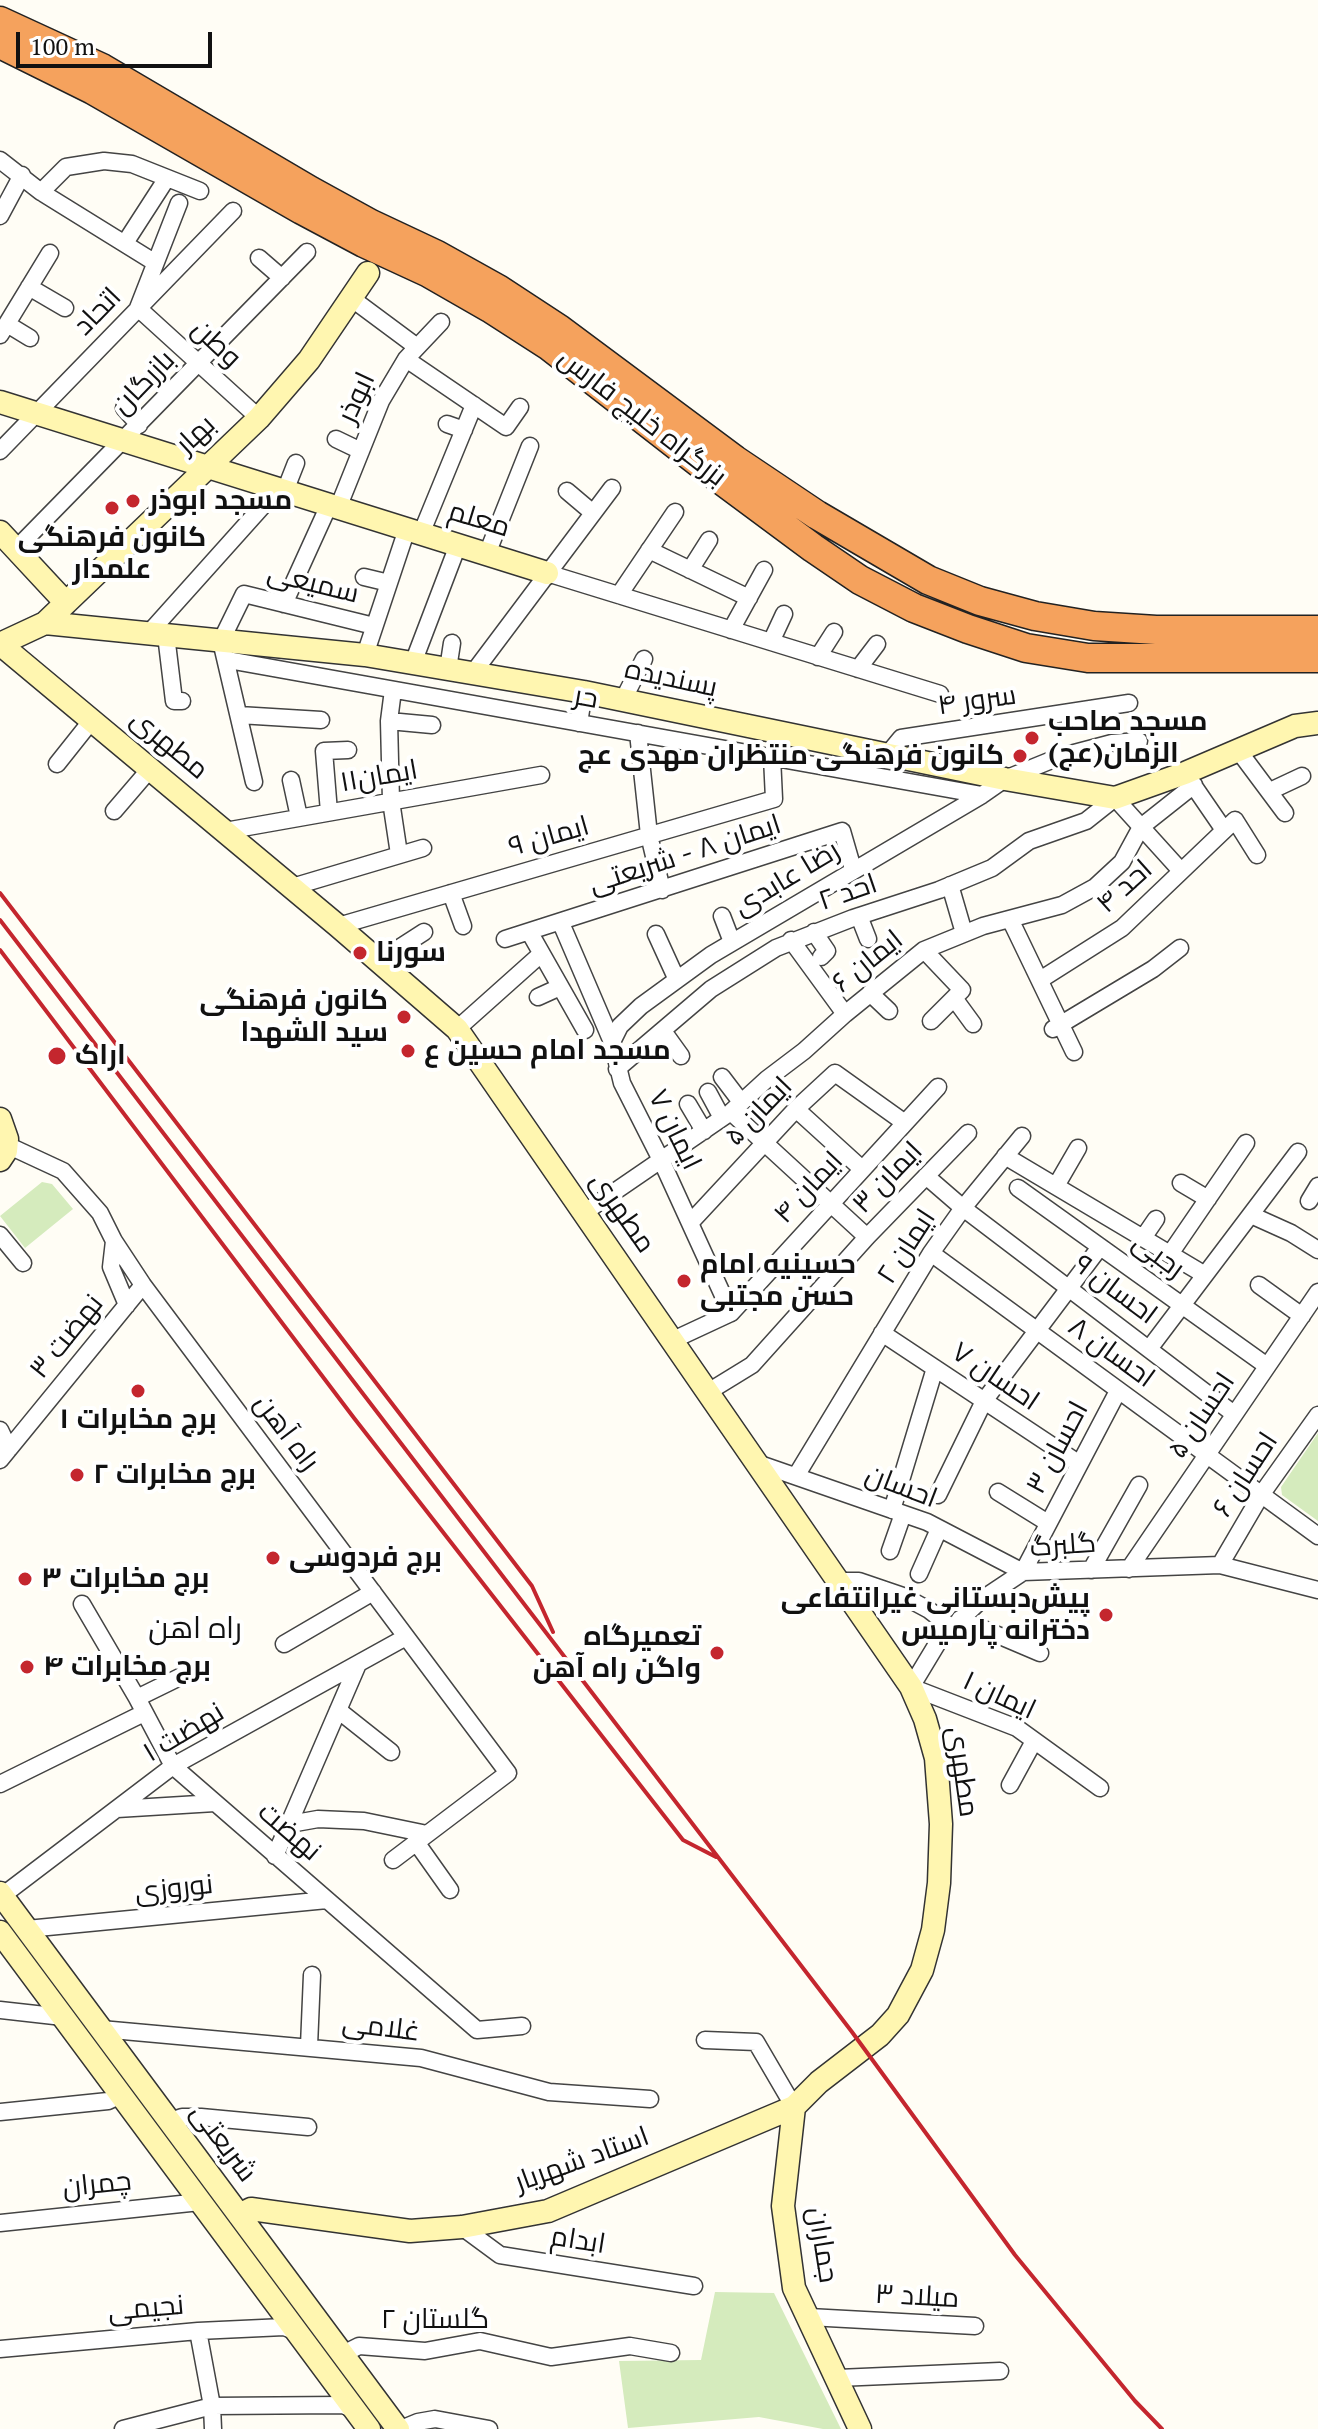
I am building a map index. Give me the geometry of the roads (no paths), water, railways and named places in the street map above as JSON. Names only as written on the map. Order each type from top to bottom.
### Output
[{"type":"highway","name":"بزرگراه خلیج فارس","points":[[0,21],[102,68],[311,191],[498,289],[559,329],[735,460],[817,515],[928,580],[980,601],[1035,616],[1094,626],[1156,630],[1318,630]]},
{"type":"highway","name":"بزرگراه خلیج فارس","points":[[0,44],[93,90],[302,210],[429,273],[490,308],[549,346],[813,548],[860,580],[914,608],[1026,648],[1088,658],[1318,658]]},
{"type":"street","points":[[0,160],[41,192],[154,262]]},
{"type":"street","points":[[41,192],[66,167],[104,161],[132,164],[200,191]]},
{"type":"street","points":[[0,216],[22,175]]},
{"type":"street","points":[[125,243],[167,178]]},
{"type":"street","points":[[138,308],[179,203]]},
{"type":"street","name":"اتحاد","points":[[0,451],[233,211]]},
{"type":"street","name":"بازرگان","points":[[16,549],[307,252]]},
{"type":"street","points":[[30,338],[3,330],[50,253]]},
{"type":"street","points":[[259,258],[282,278]]},
{"type":"street","name":"بهار","points":[[45,623],[259,418],[309,360],[368,273]]},
{"type":"street","points":[[29,287],[65,308]]},
{"type":"street","points":[[351,298],[474,405],[506,427],[520,407]]},
{"type":"street","name":"وطن","points":[[138,308],[259,418]]},
{"type":"street","name":"ابوذر","points":[[284,604],[334,506],[381,401],[412,353],[441,322]]},
{"type":"street","name":"معلم","points":[[0,402],[132,433],[206,467],[940,694]]},
{"type":"street","points":[[365,655],[389,583],[474,405]]},
{"type":"street","points":[[124,408],[132,433]]},
{"type":"street","points":[[447,424],[464,430]]},
{"type":"street","points":[[351,425],[364,443]]},
{"type":"street","points":[[336,439],[364,443]]},
{"type":"street","points":[[487,554],[530,446]]},
{"type":"street","points":[[182,701],[174,701],[157,635],[282,490],[296,463]]},
{"type":"street","points":[[485,706],[480,674],[547,573],[612,488]]},
{"type":"street","points":[[567,491],[593,513]]},
{"type":"street","points":[[619,595],[675,512]]},
{"type":"street","points":[[0,532],[66,603]]},
{"type":"street","points":[[690,570],[709,540]]},
{"type":"street","points":[[413,663],[458,545]]},
{"type":"street","points":[[649,550],[749,598]]},
{"type":"street","points":[[731,630],[764,570]]},
{"type":"street","points":[[364,577],[389,583]]},
{"type":"street","name":"سمیعی","points":[[224,651],[244,594],[374,626]]},
{"type":"street","points":[[771,642],[784,614]]},
{"type":"street","points":[[0,644],[45,623]]},
{"type":"street","name":"پسندیده","points":[[45,623],[157,635],[224,651],[365,655],[584,692],[1005,779],[1115,798],[1189,779],[1238,750],[1295,726],[1318,723]]},
{"type":"street","points":[[818,657],[834,632]]},
{"type":"street","points":[[448,669],[452,643]]},
{"type":"street","name":"مطهری","points":[[0,644],[457,1029],[911,1687],[925,1719],[936,1758],[941,1824],[939,1883],[933,1930],[922,1970],[898,2015],[880,2035],[819,2082],[794,2107]]},
{"type":"street","points":[[858,669],[877,644]]},
{"type":"street","points":[[224,651],[254,782]]},
{"type":"street","name":"حر","points":[[224,651],[393,690],[982,795]]},
{"type":"street","points":[[623,700],[644,659]]},
{"type":"street","points":[[393,690],[389,721],[391,801],[399,854]]},
{"type":"street","points":[[579,723],[584,692]]},
{"type":"street","name":"سرور ۴","points":[[887,755],[901,738],[1129,703]]},
{"type":"street","points":[[239,715],[279,724],[321,720]]},
{"type":"street","points":[[57,764],[92,720]]},
{"type":"street","points":[[389,721],[432,725]]},
{"type":"street","points":[[638,733],[649,835],[662,890]]},
{"type":"street","points":[[673,740],[675,759]]},
{"type":"street","name":"رضا عابدی","points":[[612,1042],[620,1026],[641,1006],[732,942],[1005,779],[1059,757],[1112,743],[1139,741]]},
{"type":"street","points":[[329,812],[324,751],[348,750]]},
{"type":"street","points":[[1238,750],[1285,813]]},
{"type":"street","name":"ایمان ۹","points":[[338,926],[774,799],[772,757]]},
{"type":"street","points":[[114,811],[150,769]]},
{"type":"street","name":"ایمان۱۱","points":[[225,831],[541,775]]},
{"type":"street","points":[[1270,791],[1302,776]]},
{"type":"street","points":[[1189,779],[1257,855]]},
{"type":"street","name":"ایمان ۶","points":[[585,1212],[662,1162],[731,1111],[924,950],[964,933],[1062,905],[1095,887],[1122,862],[1141,827],[1189,779]]},
{"type":"street","points":[[291,780],[299,817]]},
{"type":"street","points":[[1115,798],[1181,871]]},
{"type":"street","name":"احد ۲","points":[[617,1069],[711,989],[791,940],[992,868],[1029,841],[1086,821],[1115,798]]},
{"type":"street","name":"احد ۴","points":[[1040,980],[1122,928],[1230,825]]},
{"type":"street","name":"ایمان ۸ - شریعتی","points":[[505,939],[842,831],[853,869]]},
{"type":"street","points":[[292,887],[423,848]]},
{"type":"street","points":[[950,885],[964,933]]},
{"type":"street","points":[[451,893],[463,926]]},
{"type":"street","points":[[722,916],[732,942]]},
{"type":"street","points":[[859,916],[868,939]]},
{"type":"street","points":[[1010,919],[1040,980],[1057,1026],[1074,1052]]},
{"type":"street","name":"ایمان ۷","points":[[561,923],[612,1042],[617,1069],[731,1313]]},
{"type":"street","points":[[379,961],[424,932]]},
{"type":"street","points":[[814,932],[827,951],[821,957]]},
{"type":"street","points":[[530,933],[585,1030]]},
{"type":"street","points":[[656,934],[677,980]]},
{"type":"street","points":[[791,940],[845,1014]]},
{"type":"street","points":[[1057,1026],[1153,969],[1180,948]]},
{"type":"street","points":[[924,950],[962,990],[931,1021]]},
{"type":"street","points":[[457,1029],[541,954]]},
{"type":"street","points":[[538,997],[560,987]]},
{"type":"street","points":[[870,993],[889,1011]]},
{"type":"street","points":[[954,998],[973,1024]]},
{"type":"street","points":[[663,1031],[681,1056]]},
{"type":"street","name":"ایمان ۵","points":[[690,1223],[796,1109],[835,1073],[905,1123]]},
{"type":"street","points":[[722,1077],[731,1111]]},
{"type":"street","name":"ایمان ۴","points":[[673,1340],[731,1313],[938,1087]]},
{"type":"street","points":[[708,1092],[867,1237]]},
{"type":"street","points":[[688,1104],[704,1131]]},
{"type":"street","points":[[796,1109],[862,1169]]},
{"type":"street","points":[[0,1119],[6,1134],[4,1153]]},
{"type":"street","name":"ایمان ۳","points":[[708,1392],[752,1365],[867,1237],[968,1133]]},
{"type":"street","name":"ایمان ۲","points":[[796,1476],[931,1253],[1022,1136]]},
{"type":"street","points":[[1170,1254],[1246,1143]]},
{"type":"street","points":[[1056,1186],[1078,1148]]},
{"type":"street","points":[[1149,1349],[1298,1152]]},
{"type":"street","name":"راه آهن","points":[[4,1153],[63,1171],[100,1213],[143,1285],[508,1773],[422,1838]]},
{"type":"street","name":"رجبی","points":[[1005,1156],[1205,1275]]},
{"type":"street","name":"احسان ۹","points":[[926,1176],[963,1208],[1234,1414]]},
{"type":"street","points":[[1181,1183],[1208,1199]]},
{"type":"street","points":[[1309,1201],[1318,1186]]},
{"type":"street","name":"رجبی","points":[[1018,1188],[1267,1366]]},
{"type":"street","points":[[1251,1215],[1291,1233],[1318,1250]]},
{"type":"street","points":[[1143,1238],[1156,1219]]},
{"type":"street","points":[[0,1235],[23,1263]]},
{"type":"street","points":[[114,1241],[111,1267],[127,1305]]},
{"type":"street","points":[[938,1495],[984,1401],[1100,1247]]},
{"type":"street","name":"احسان ۸","points":[[931,1253],[1318,1536]]},
{"type":"street","name":"نهضت ۳","points":[[4,1454],[143,1285]]},
{"type":"street","points":[[1259,1285],[1302,1316]]},
{"type":"street","name":"احسان ۵","points":[[1129,1569],[1318,1292]]},
{"type":"street","name":"احسان ۷","points":[[882,1333],[1078,1463]]},
{"type":"street","points":[[890,1551],[897,1512],[935,1368]]},
{"type":"street","name":"احسان ۳","points":[[1023,1572],[1118,1391]]},
{"type":"street","name":"احسان ۶","points":[[1220,1565],[1261,1495],[1318,1415]]},
{"type":"street","points":[[0,1430],[4,1454]]},
{"type":"street","name":"احسان","points":[[757,1463],[939,1529],[1023,1572]]},
{"type":"street","points":[[1091,1570],[1139,1485]]},
{"type":"street","points":[[998,1492],[1048,1523]]},
{"type":"street","points":[[919,1574],[939,1529]]},
{"type":"street","name":"گلبرگ","points":[[911,1687],[940,1639],[981,1600],[1023,1572],[1220,1565],[1318,1590]]},
{"type":"street","points":[[840,1581],[859,1581],[903,1596],[956,1623],[1040,1653]]},
{"type":"street","points":[[284,1644],[373,1592]]},
{"type":"street","name":"نهضت","points":[[82,1604],[173,1766],[477,2030],[522,2026]]},
{"type":"street","name":"نهضت ۱","points":[[1,1894],[173,1766],[406,1637]]},
{"type":"street","points":[[275,1856],[358,1664]]},
{"type":"street","points":[[0,1784],[141,1706],[184,1675]]},
{"type":"street","name":"ایمان ۱","points":[[911,1687],[1017,1728],[1100,1788]]},
{"type":"street","points":[[338,1710],[391,1752]]},
{"type":"street","points":[[1010,1785],[1034,1741]]},
{"type":"street","points":[[116,1809],[215,1803]]},
{"type":"street","points":[[290,1824],[318,1819],[364,1821],[422,1838],[450,1890]]},
{"type":"street","points":[[393,1860],[422,1838]]},
{"type":"street","name":"شریعتی","points":[[1,1894],[400,2429]]},
{"type":"street","name":"نوروزی","points":[[27,1929],[327,1900]]},
{"type":"street","name":"شریعتی","points":[[0,1932],[369,2429]]},
{"type":"street","points":[[309,2046],[312,1975]]},
{"type":"street","points":[[0,2010],[63,2017]]},
{"type":"street","name":"غلامی","points":[[101,2029],[421,2058],[549,2092],[650,2099]]},
{"type":"street","points":[[705,2040],[756,2042],[794,2107]]},
{"type":"street","points":[[0,2112],[108,2101],[121,2095]]},
{"type":"street","name":"استاد شهریار","points":[[239,2215],[251,2209],[410,2231],[462,2227],[548,2211],[794,2107]]},
{"type":"street","name":"جماران","points":[[794,2107],[783,2206],[794,2288],[860,2429]]},
{"type":"street","points":[[170,2121],[182,2117],[201,2117],[308,2127]]},
{"type":"street","name":"چمران","points":[[0,2223],[200,2202]]},
{"type":"street","name":"ابدام","points":[[462,2227],[500,2255],[694,2286]]},
{"type":"street","name":"میلاد ۳","points":[[809,2317],[975,2326]]},
{"type":"street","name":"نجیمی","points":[[0,2349],[198,2331],[284,2327],[297,2332]]},
{"type":"street","points":[[198,2331],[212,2406],[213,2429]]},
{"type":"street","name":"گلستان ۲","points":[[343,2354],[359,2346],[425,2351],[480,2341],[551,2357],[630,2346],[671,2353]]},
{"type":"street","points":[[838,2378],[1000,2371]]},
{"type":"street","points":[[123,2429],[212,2406],[343,2405],[355,2410]]},
{"type":"street","points":[[400,2429],[435,2419],[489,2429]]},
{"type":"railway","points":[[0,893],[532,1586],[553,1632]]},
{"type":"railway","points":[[0,920],[852,2032],[1015,2255],[1135,2401],[1162,2429]]},
{"type":"railway","points":[[0,950],[354,1418],[683,1840],[716,1857]]},
{"type":"place","name":"مسجد ابوذر","points":[[133,501]]},
{"type":"place","name":"کانون فرهنگی علمدار","points":[[112,508]]},
{"type":"place","name":"مسجد صاحب الزمان(عج)","points":[[1032,738]]},
{"type":"place","name":"کانون فرهنگی منتظران مهدی عج","points":[[1020,756]]},
{"type":"place","name":"سورنا","points":[[360,953]]},
{"type":"place","name":"کانون فرهنگی سید الشهدا","points":[[404,1017]]},
{"type":"place","name":"مسجد امام حسین ع","points":[[408,1051]]},
{"type":"place","name":"اراک","points":[[57,1056]]},
{"type":"place","name":"حسینیه امام حسن مجتبی","points":[[684,1281]]},
{"type":"place","name":"برج مخابرات ۱","points":[[138,1391]]},
{"type":"place","name":"برج مخابرات ۲","points":[[77,1475]]},
{"type":"place","name":"برج فردوسی","points":[[273,1558]]},
{"type":"place","name":"برج مخابرات ۳","points":[[25,1579]]},
{"type":"place","name":"پیش‌دبستانی غیرانتفاعی دخترانه پارمیس","points":[[1106,1615]]},
{"type":"place","name":"تعمیرگاه واگن راه آهن","points":[[717,1653]]},
{"type":"place","name":"برج مخابرات ۴","points":[[27,1667]]},
{"type":"district","name":"راه اهن","points":[[195,1629]]}]
